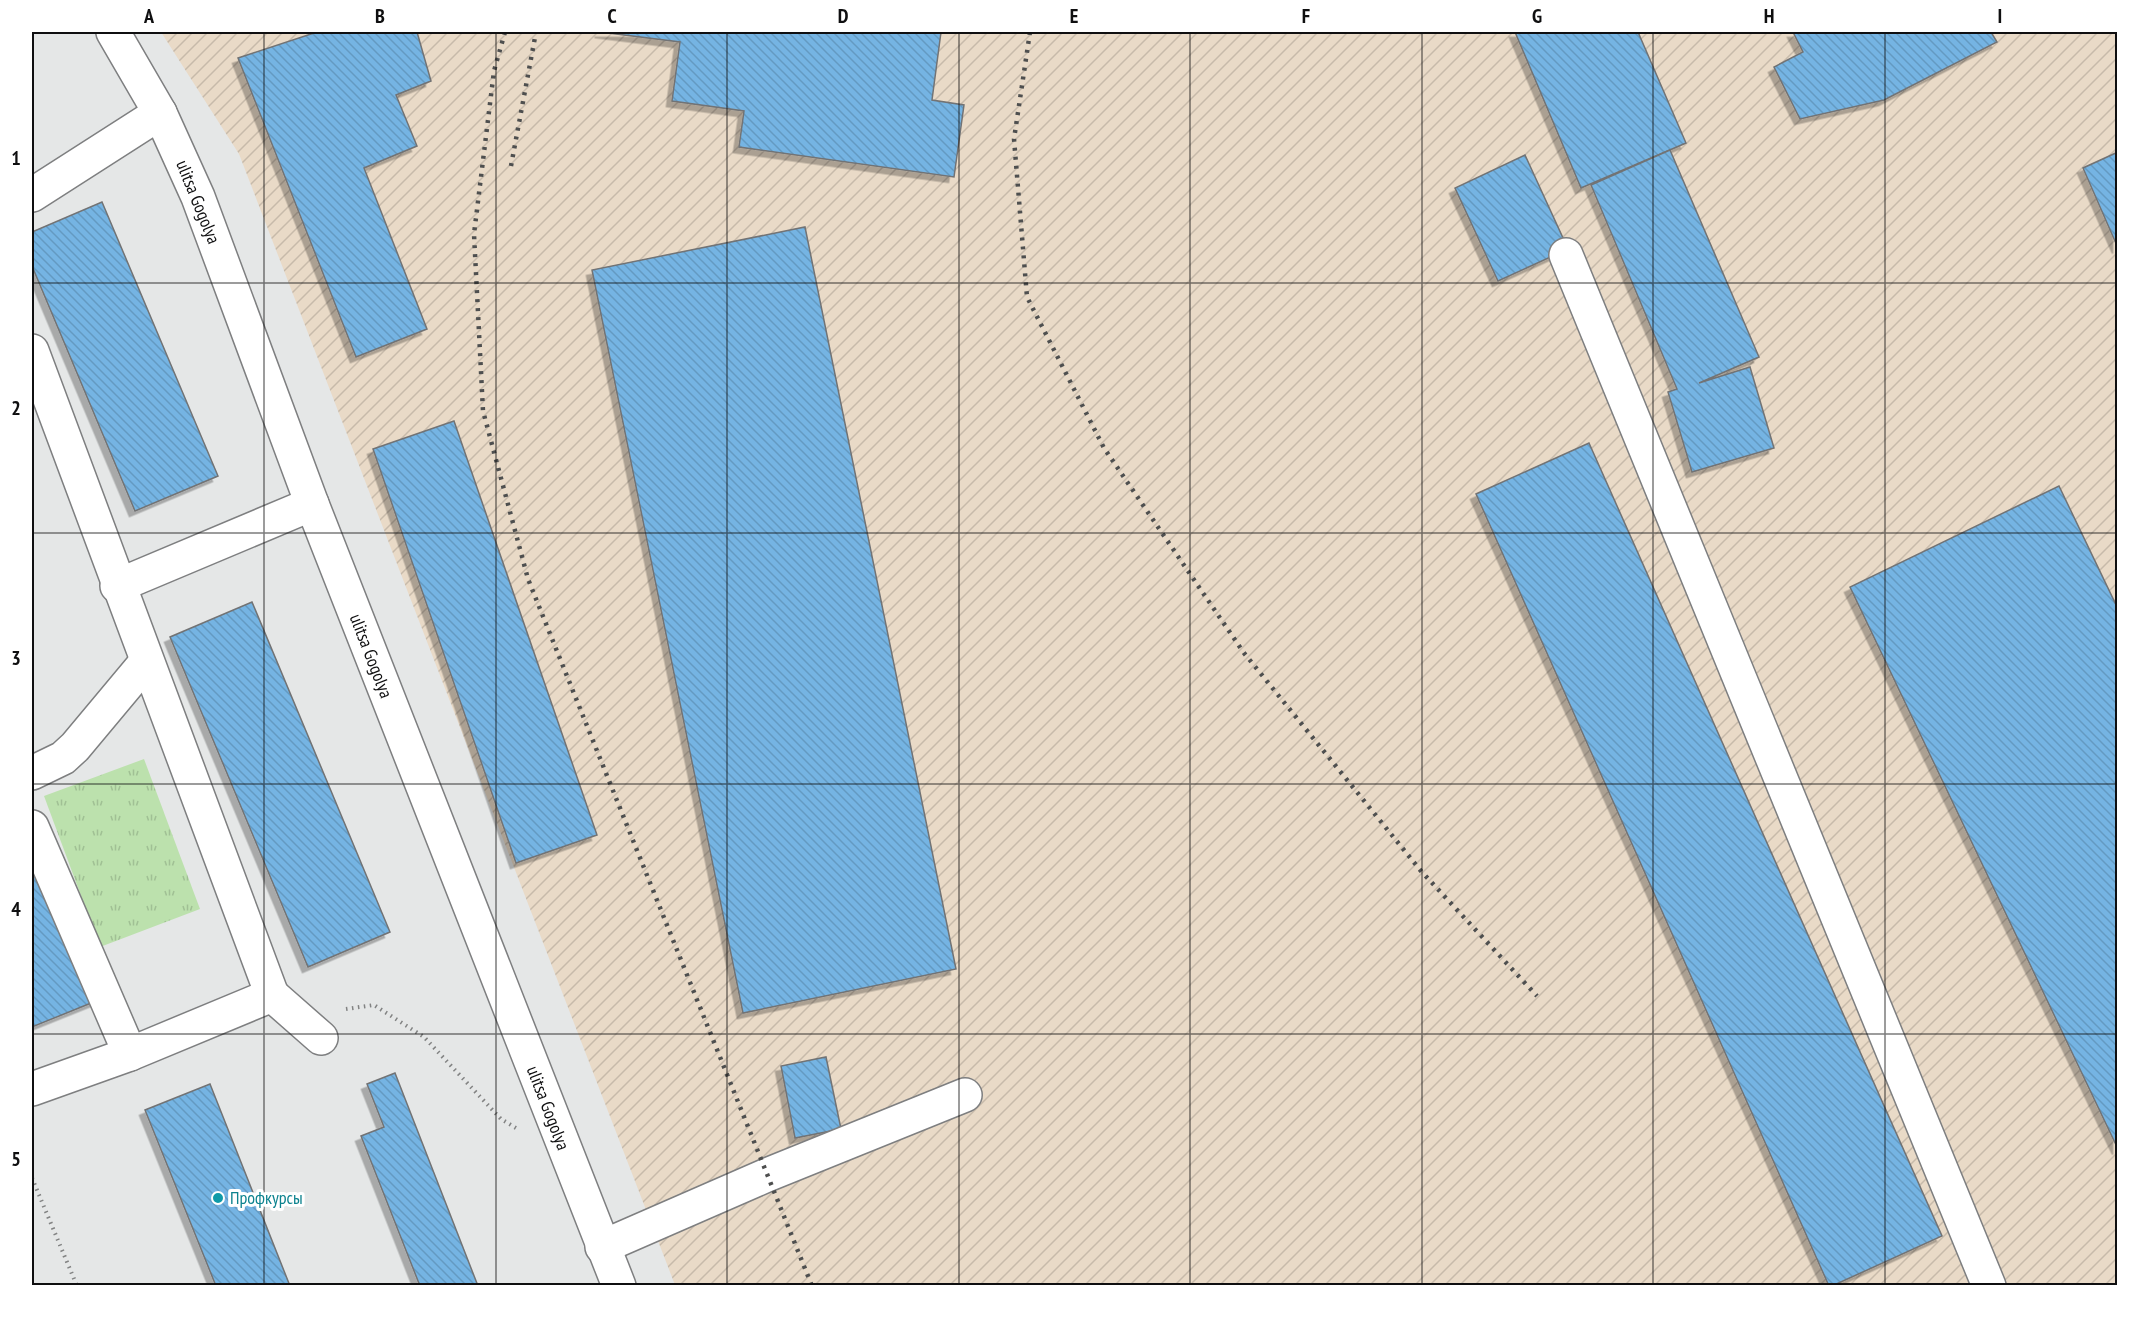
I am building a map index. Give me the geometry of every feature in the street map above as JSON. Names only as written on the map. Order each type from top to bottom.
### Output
[{"type":"main road","name":"ulitsa Gogolya","points":[[113,32],[160,113],[198,197],[312,504],[618,1286]]},
{"type":"main road","points":[[32,195],[160,113]]},
{"type":"main road","points":[[1566,255],[1989,1286]]},
{"type":"main road","points":[[32,351],[146,662],[284,1005],[321,1038]]},
{"type":"main road","points":[[117,586],[312,504]]},
{"type":"main road","points":[[32,773],[63,758],[75,747],[146,662]]},
{"type":"main road","points":[[32,827],[130,1054]]},
{"type":"main road","points":[[32,1089],[130,1054],[284,1005]]},
{"type":"main road","points":[[603,1247],[767,1175],[964,1095]]},
{"type":"path","points":[[284,1005],[374,1005],[424,1037],[501,1119],[567,1155]]},
{"type":"path","points":[[32,1178],[77,1286]]},
{"type":"shaded area","points":[[161,32],[2117,32],[2117,1285],[675,1285],[239,154]]},
{"type":"green space","points":[[144,759],[200,909],[100,947],[44,796]]},
{"type":"building","points":[[317,32],[417,32],[431,81],[396,95],[417,146],[364,168],[427,329],[356,357],[238,58]]},
{"type":"building","points":[[600,32],[941,32],[932,100],[964,105],[954,177],[739,147],[744,111],[672,101],[680,42]]},
{"type":"building","points":[[1515,32],[1638,32],[1686,143],[1581,188]]},
{"type":"building","points":[[1793,32],[1991,32],[1997,42],[1884,100],[1800,119],[1774,67],[1803,52]]},
{"type":"building","points":[[1670,150],[1759,357],[1699,383],[1750,367],[1774,448],[1692,472],[1668,392],[1677,389],[1591,185]]},
{"type":"building","points":[[2118,152],[2118,248],[2083,168]]},
{"type":"building","points":[[1525,155],[1568,249],[1498,281],[1455,188]]},
{"type":"building","points":[[102,202],[218,476],[135,511],[32,266],[32,232]]},
{"type":"building","points":[[805,227],[956,969],[743,1013],[592,270]]},
{"type":"building","points":[[454,421],[597,835],[516,863],[373,449]]},
{"type":"building","points":[[1589,443],[1942,1236],[1832,1286],[1829,1286],[1476,494]]},
{"type":"building","points":[[2059,486],[2118,609],[2118,1149],[1850,587]]},
{"type":"building","points":[[252,602],[390,932],[308,967],[170,637]]},
{"type":"building","points":[[32,867],[96,1001],[32,1027]]},
{"type":"building","points":[[826,1057],[841,1129],[795,1138],[781,1066]]},
{"type":"building","points":[[395,1073],[478,1286],[420,1286],[361,1136],[384,1127],[367,1084]]},
{"type":"building","name":"Профкурсы","points":[[210,1084],[290,1286],[216,1286],[145,1110]]},
{"type":"railway","points":[[505,32],[494,71],[474,234],[483,411],[528,579],[812,1286]]},
{"type":"railway","points":[[511,166],[536,32]]},
{"type":"railway","points":[[1030,32],[1014,139],[1027,297],[1104,448],[1244,653],[1421,871],[1537,996]]},
{"type":"place","name":"Профкурсы","points":[[218,1198]]}]
